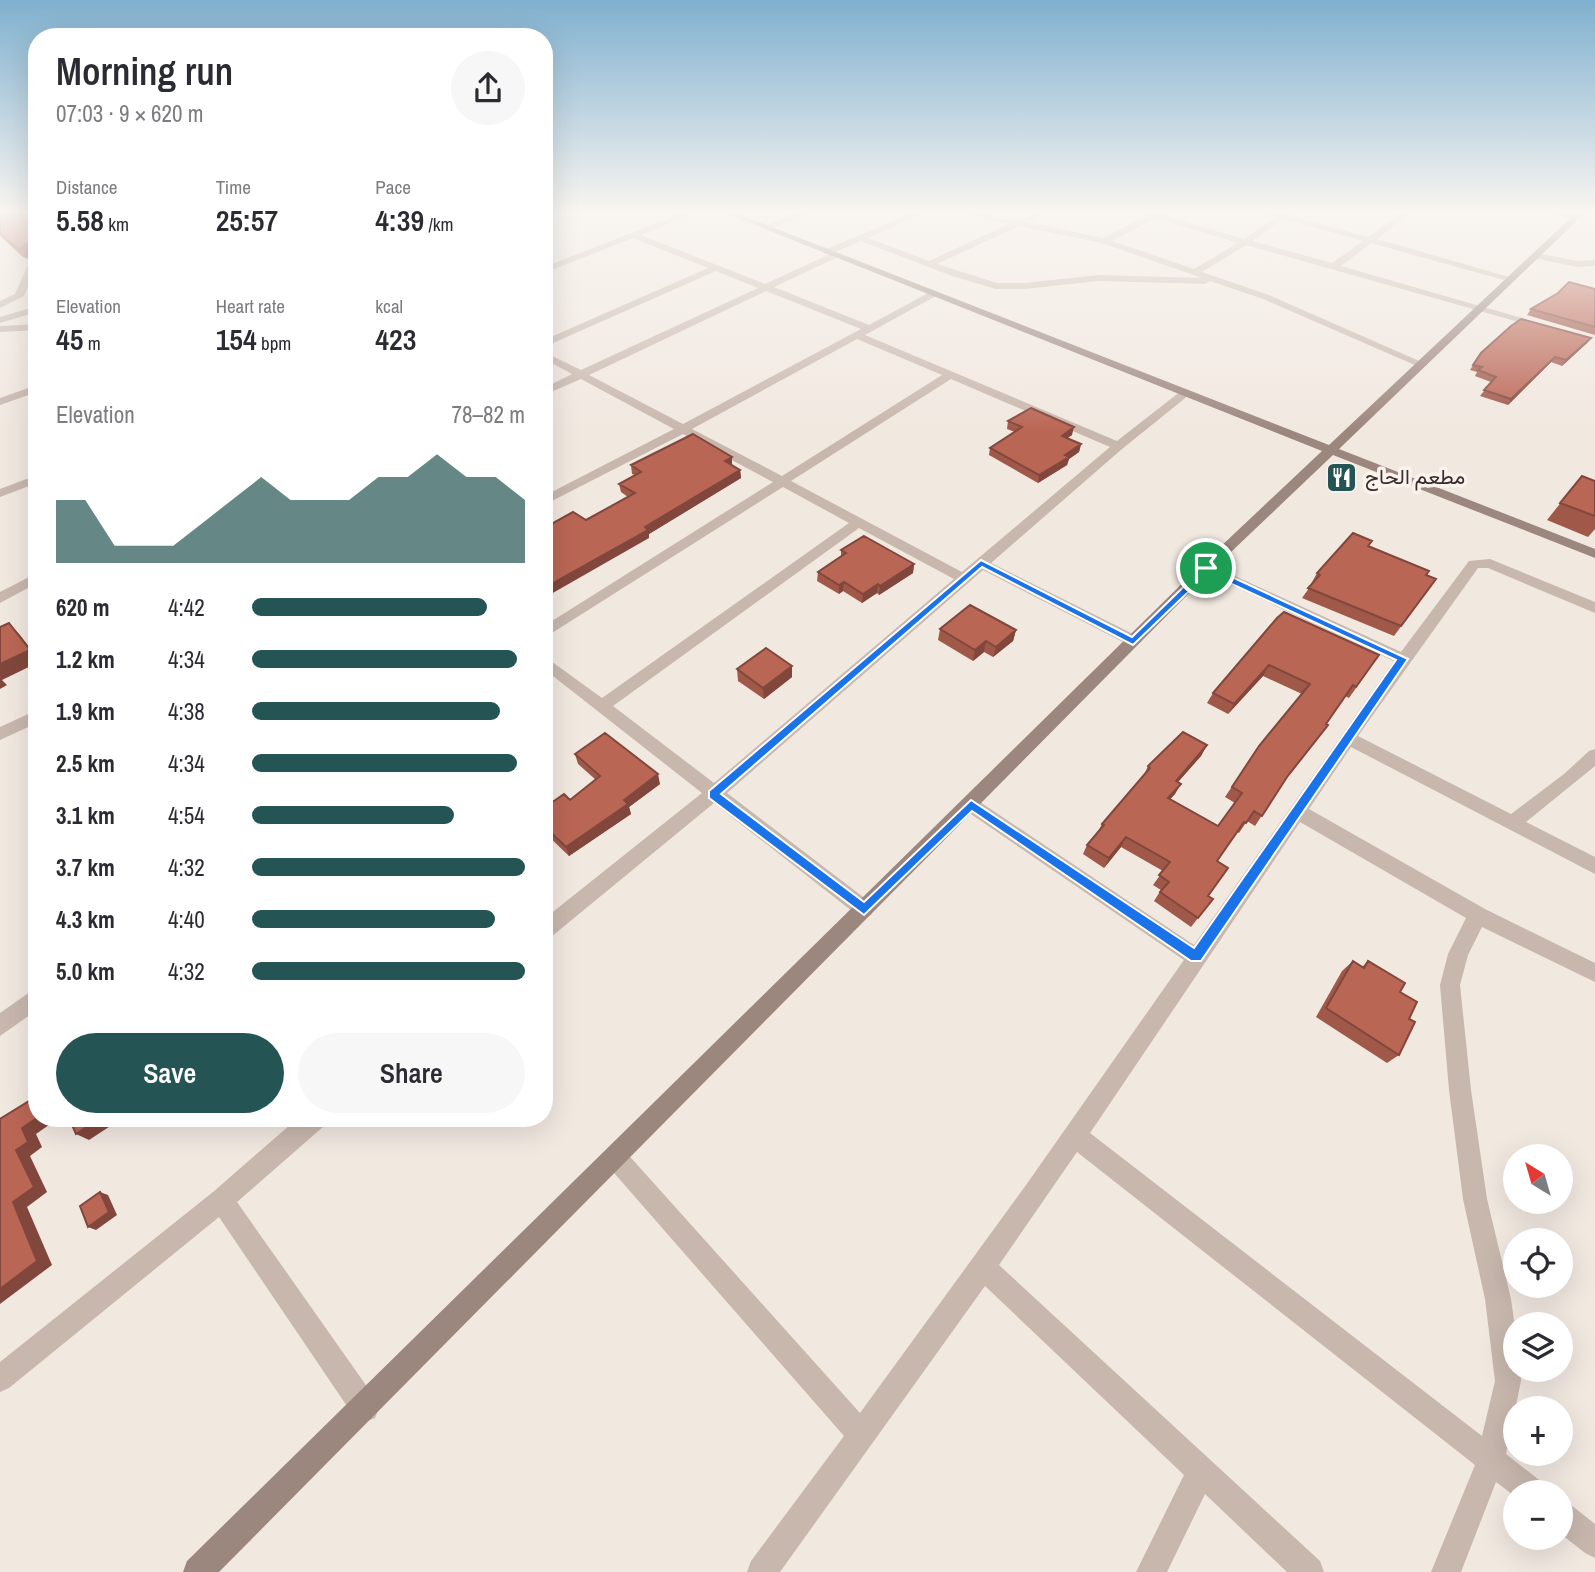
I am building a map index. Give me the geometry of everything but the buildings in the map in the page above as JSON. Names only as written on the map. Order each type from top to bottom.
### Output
[{"type":"street","points":[[0,305],[19,296],[24,284]]},
{"type":"street","points":[[553,340],[678,284]]},
{"type":"street","points":[[756,284],[870,330]]},
{"type":"street","points":[[553,388],[772,284]]},
{"type":"street","points":[[908,284],[1595,554]]},
{"type":"street","points":[[992,284],[1010,287],[1036,284]]},
{"type":"street","points":[[1229,284],[1302,311],[1421,363]]},
{"type":"street","points":[[1395,284],[1557,330]]},
{"type":"street","points":[[198,1572],[1206,568],[1505,284]]},
{"type":"street","points":[[553,495],[682,430],[933,294]]},
{"type":"street","points":[[0,320],[28,312]]},
{"type":"street","points":[[0,329],[28,327]]},
{"type":"street","points":[[858,336],[1118,446]]},
{"type":"street","points":[[553,360],[963,578]]},
{"type":"street","points":[[553,627],[950,375]]},
{"type":"street","points":[[0,402],[28,391]]},
{"type":"street","points":[[553,924],[713,794],[1118,446],[1185,393]]},
{"type":"street","points":[[0,493],[28,482]]},
{"type":"street","points":[[602,706],[859,522]]},
{"type":"street","points":[[981,563],[1133,641]]},
{"type":"street","points":[[762,1572],[984,1267],[1297,811],[1403,659],[1474,564],[1490,563],[1595,608]]},
{"type":"street","points":[[1206,568],[1403,659]]},
{"type":"street","points":[[0,598],[28,582]]},
{"type":"street","points":[[553,668],[864,909]]},
{"type":"street","points":[[0,734],[28,720]]},
{"type":"street","points":[[1349,739],[1595,866]]},
{"type":"street","points":[[1513,822],[1570,779],[1595,756]]},
{"type":"street","points":[[971,805],[1196,957]]},
{"type":"street","points":[[1297,811],[1478,915],[1595,973]]},
{"type":"street","points":[[1446,1572],[1491,1459],[1508,1381],[1498,1299],[1475,1199],[1460,1090],[1450,985],[1458,954],[1478,915]]},
{"type":"street","points":[[0,1026],[28,1003]]},
{"type":"street","points":[[0,1379],[221,1200],[306,1127]]},
{"type":"street","points":[[1075,1136],[1517,1480]]},
{"type":"street","points":[[616,1158],[861,1435]]},
{"type":"street","points":[[221,1200],[365,1408]]},
{"type":"street","points":[[984,1267],[1309,1572]]},
{"type":"street","points":[[1151,1572],[1201,1471]]},
{"type":"street","points":[[1573,1525],[1595,1542]]},
{"type":"place","name":"مطعم الحاج","points":[[1342,477]]},
{"type":"route","points":[[981,563],[1133,641],[1206,568],[1403,659],[1196,957],[971,805],[864,909],[713,794],[981,563]]}]
